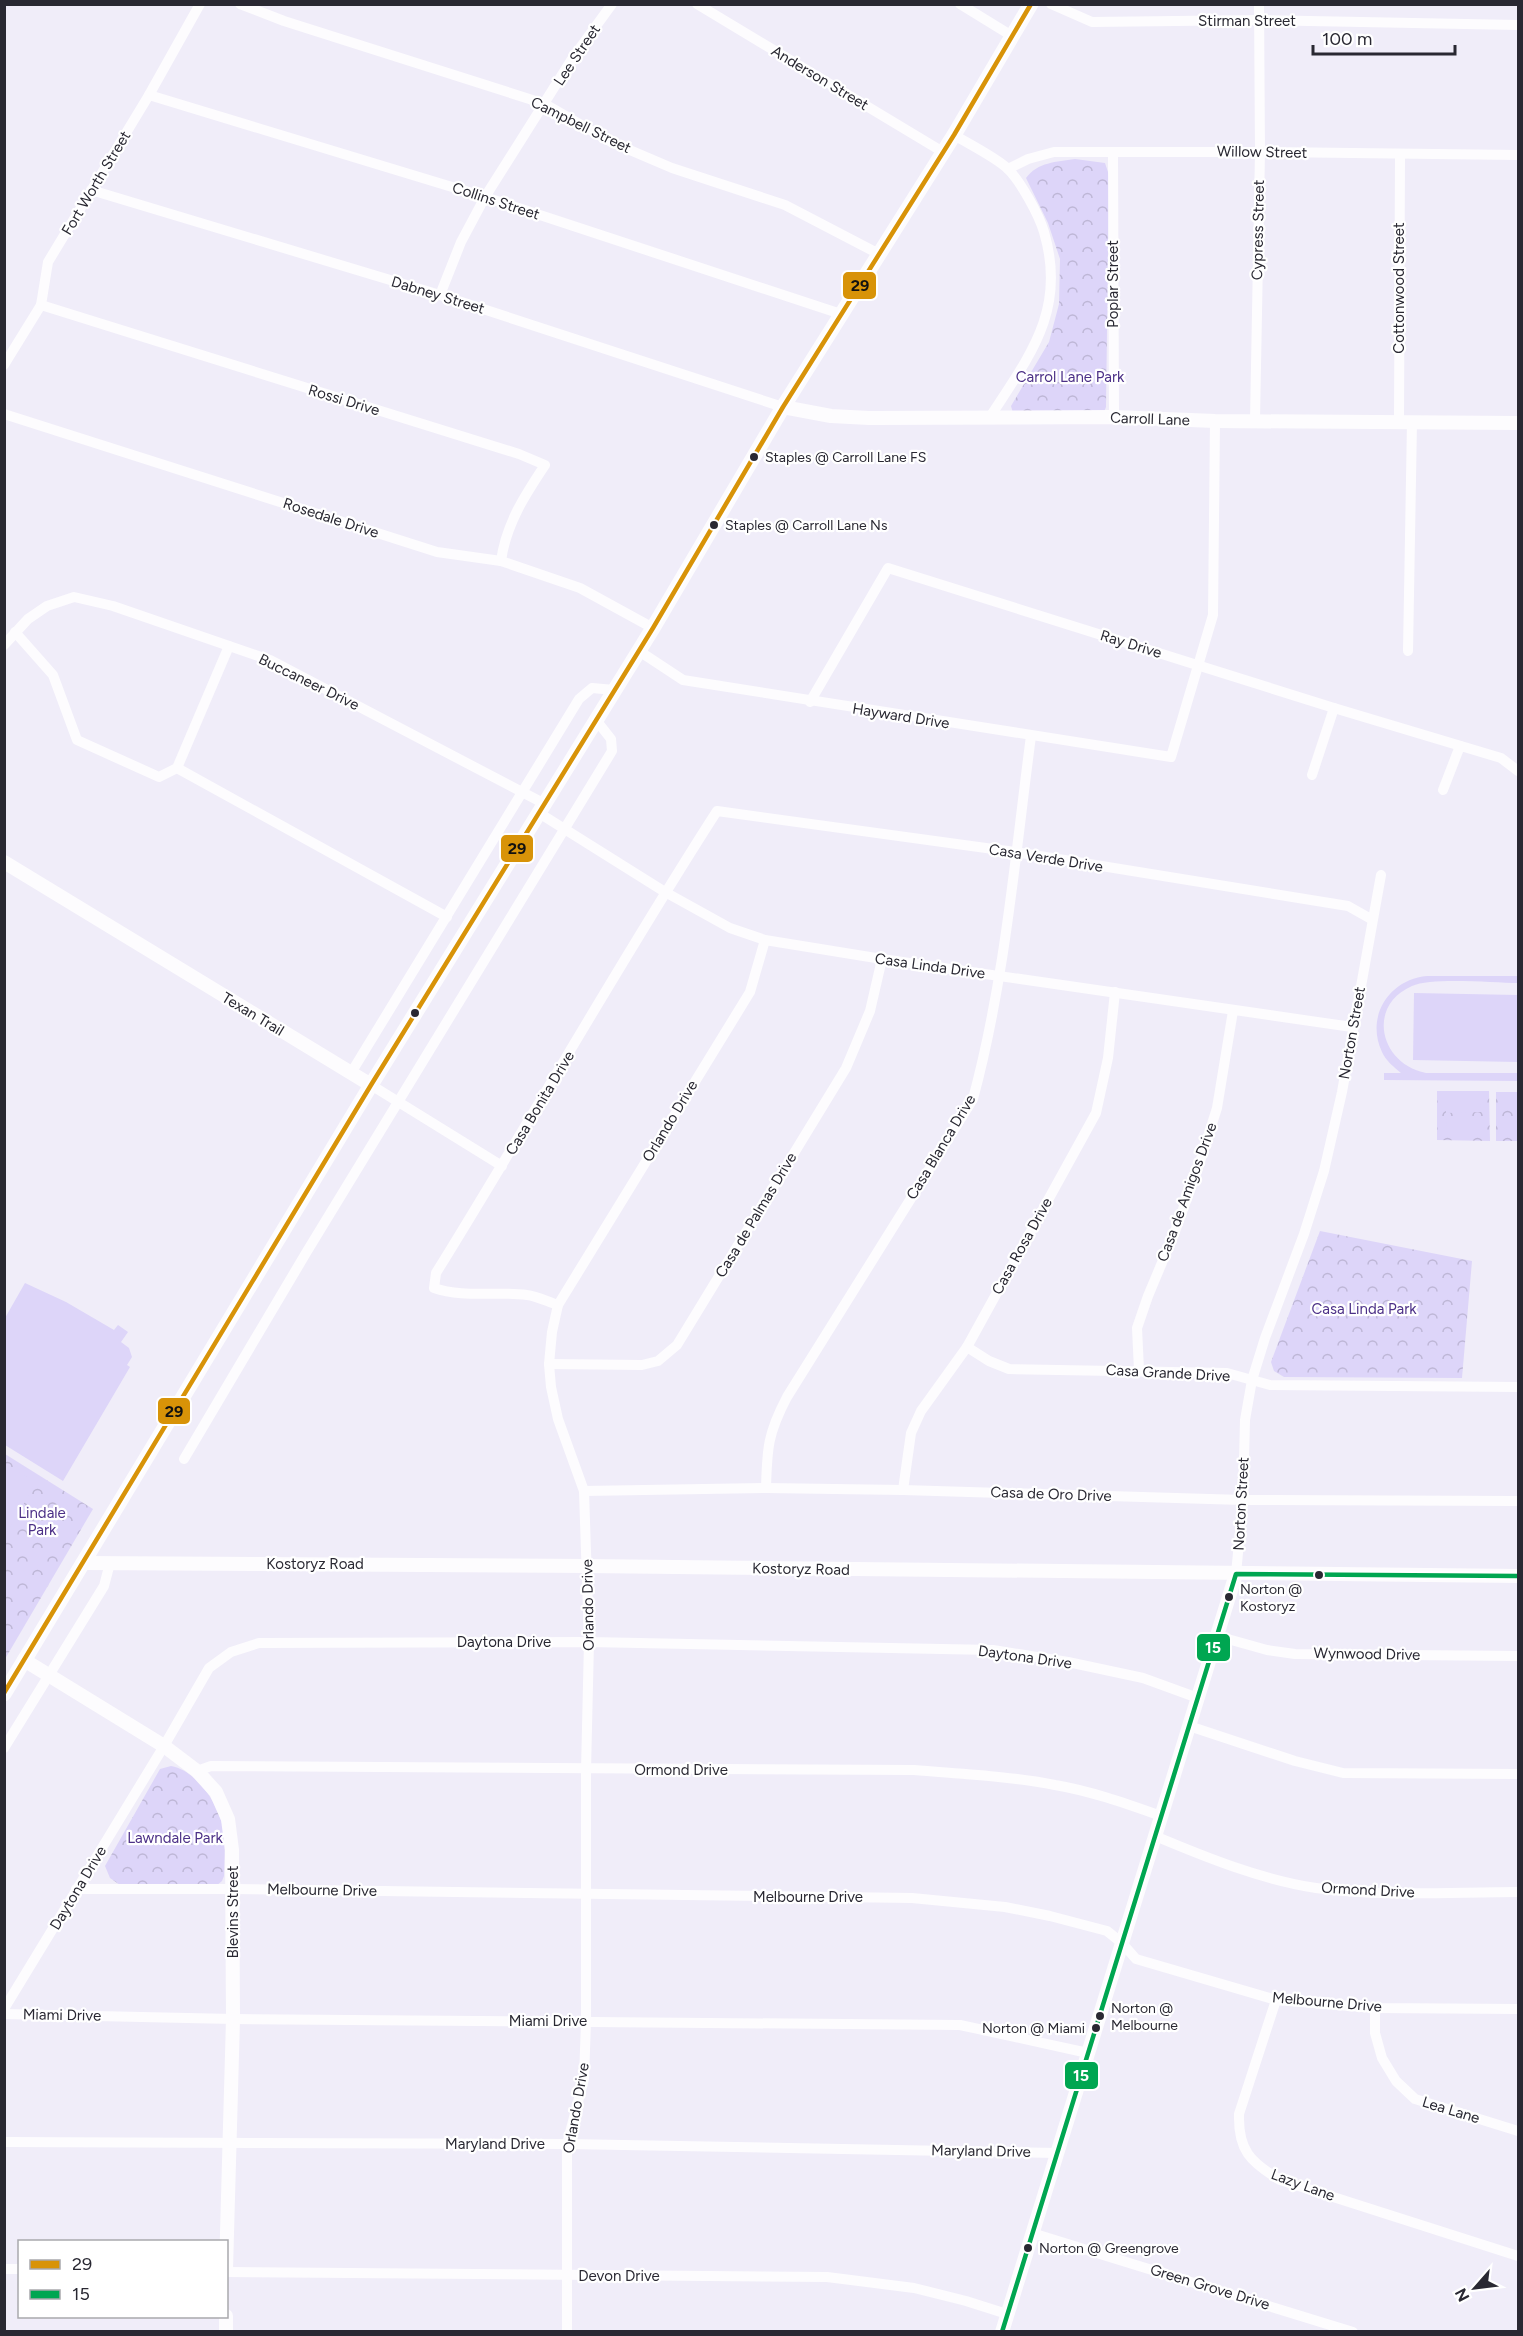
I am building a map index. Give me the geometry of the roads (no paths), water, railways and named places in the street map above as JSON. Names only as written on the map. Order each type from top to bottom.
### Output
[{"type":"main road","points":[[4,1694],[371,1086],[653,628],[783,407],[954,135],[1031,4]]},
{"type":"street","name":"Fort Worth Street","points":[[4,365],[40,305],[48,262],[150,94],[200,4]]},
{"type":"street","name":"Campbell Street","points":[[240,4],[284,21],[545,104],[611,142],[672,168],[785,205],[879,254]]},
{"type":"street","name":"Lee Street","points":[[440,295],[461,242],[485,197],[572,59],[612,4]]},
{"type":"street","name":"Anderson Street","points":[[696,4],[943,152]]},
{"type":"street","points":[[960,4],[1012,36]]},
{"type":"street","name":"Stirman Street","points":[[1051,4],[1092,22],[1259,20],[1518,25]]},
{"type":"street","name":"Cypress Street","points":[[1255,420],[1260,152],[1259,4]]},
{"type":"street","name":"Collins Street","points":[[150,94],[485,197],[841,314]]},
{"type":"street","points":[[954,135],[1008,169],[1038,214],[1050,254],[1052,290],[1044,325],[1027,360],[990,417]]},
{"type":"street","name":"Willow Street","points":[[1008,169],[1028,159],[1054,152],[1518,155]]},
{"type":"street","name":"Poplar Street","points":[[1113,152],[1114,417]]},
{"type":"street","name":"Cottonwood Street","points":[[1400,154],[1408,651]]},
{"type":"street","name":"Dabney Street","points":[[91,190],[440,295],[783,407]]},
{"type":"street","name":"Rossi Drive","points":[[40,305],[519,454],[545,465],[516,513],[504,539],[501,561]]},
{"type":"street","name":"Carroll Lane","points":[[783,407],[831,416],[869,418],[1114,417],[1215,422],[1255,420],[1518,423]]},
{"type":"street","name":"Rosedale Drive","points":[[4,414],[437,552],[501,561],[580,588],[653,628]]},
{"type":"street","points":[[1198,665],[1213,615],[1215,422]]},
{"type":"street","name":"Ray Drive","points":[[810,702],[888,568],[1501,758],[1518,771]]},
{"type":"street","name":"Buccaneer Drive","points":[[4,645],[15,632],[47,606],[74,597],[113,606],[270,660],[523,793],[542,809]]},
{"type":"street","points":[[15,632],[53,675],[77,740],[159,777],[177,768],[229,646]]},
{"type":"street","name":"Hayward Drive","points":[[639,651],[683,680],[1171,758],[1198,665]]},
{"type":"street","points":[[351,1073],[579,699],[592,688],[614,690]]},
{"type":"street","points":[[1312,775],[1334,708]]},
{"type":"street","points":[[184,1459],[306,1253],[612,751],[611,739],[596,720]]},
{"type":"street","name":"Casa Blanca Drive","points":[[766,1488],[767,1452],[772,1425],[787,1396],[973,1099],[986,1048],[999,976],[1031,736]]},
{"type":"street","points":[[1443,790],[1460,746]]},
{"type":"street","points":[[177,768],[447,917]]},
{"type":"street","name":"Casa Linda Drive","points":[[542,809],[565,830],[665,892],[730,928],[765,940],[1352,1027]]},
{"type":"street","name":"Casa Verde Drive","points":[[717,812],[1015,852],[1348,906],[1371,919]]},
{"type":"street","name":"Casa Bonita Drive","points":[[558,1305],[529,1295],[450,1294],[434,1288],[436,1273],[665,892],[717,812]]},
{"type":"street","name":"Texan Trail","points":[[4,862],[502,1166]]},
{"type":"street","name":"Norton Street","points":[[1002,2331],[1236,1574],[1245,1420],[1252,1380],[1324,1171],[1342,1092],[1371,919],[1381,875]]},
{"type":"street","name":"Orlando Drive","points":[[567,2331],[567,2144],[584,2079],[586,2021],[588,1895],[586,1770],[589,1642],[584,1491],[558,1419],[550,1387],[549,1364],[552,1332],[558,1305],[750,992],[765,940]]},
{"type":"street","name":"Casa de Palmas Drive","points":[[549,1364],[642,1365],[658,1361],[676,1345],[846,1068],[870,1011],[882,959]]},
{"type":"street","name":"Casa Rosa Drive","points":[[903,1490],[911,1432],[921,1411],[967,1347],[1096,1113],[1108,1058],[1115,992]]},
{"type":"street","name":"Casa de Amigos Drive","points":[[1139,1370],[1137,1328],[1190,1190],[1217,1108],[1233,1011]]},
{"type":"street","name":"Casa Grande Drive","points":[[967,1347],[988,1361],[1009,1369],[1227,1373],[1270,1385],[1518,1387]]},
{"type":"street","name":"Casa de Oro Drive","points":[[584,1491],[766,1488],[1242,1500],[1518,1501]]},
{"type":"street","name":"Kostoryz Road","points":[[83,1563],[1518,1576]]},
{"type":"street","points":[[4,1748],[104,1586],[110,1563]]},
{"type":"street","name":"Wynwood Drive","points":[[1217,1635],[1267,1650],[1295,1654],[1518,1656]]},
{"type":"street","name":"Daytona Drive","points":[[4,2012],[209,1668],[231,1652],[259,1643],[589,1642],[993,1650],[1068,1662],[1143,1678],[1198,1698]]},
{"type":"street","name":"Blevins Street","points":[[24,1660],[164,1746],[197,1771],[216,1792],[228,1819],[232,1850],[233,2019],[227,2240]]},
{"type":"street","points":[[1189,1726],[1295,1761],[1343,1773],[1518,1774]]},
{"type":"street","name":"Ormond Drive","points":[[197,1771],[211,1766],[586,1770],[914,1770],[983,1775],[1056,1785],[1114,1800],[1161,1816]]},
{"type":"street","name":"Ormond Drive","points":[[1155,1836],[1206,1858],[1315,1887],[1364,1892],[1518,1892]]},
{"type":"street","name":"Melbourne Drive","points":[[76,1889],[232,1888],[923,1899],[1005,1907],[1107,1931],[1136,1959],[1276,2000],[1375,2008],[1518,2009]]},
{"type":"street","name":"Lazy Lane","points":[[1276,2000],[1239,2114],[1239,2134],[1246,2151],[1258,2167],[1280,2180],[1518,2256]]},
{"type":"street","name":"Lea Lane","points":[[1375,2008],[1375,2033],[1382,2058],[1396,2082],[1415,2099],[1518,2131]]},
{"type":"street","name":"Miami Drive","points":[[4,2012],[233,2019],[960,2025],[1088,2053]]},
{"type":"street","name":"Maryland Drive","points":[[4,2142],[567,2144],[1057,2153]]},
{"type":"street","name":"Green Grove Drive","points":[[1032,2233],[1353,2331]]},
{"type":"street","name":"Devon Drive","points":[[228,2271],[827,2277],[914,2288],[1007,2314]]},
{"type":"place","name":"Staples @ Carroll Lane FS","points":[[754,457]]},
{"type":"place","name":"Staples @ Carroll Lane Ns","points":[[714,525]]},
{"type":"place","name":"Norton @ Kostoryz","points":[[1229,1597]]},
{"type":"place","name":"Norton @ Melbourne","points":[[1100,2016]]},
{"type":"place","name":"Norton @ Miami","points":[[1096,2028]]},
{"type":"place","name":"Norton @ Greengrove","points":[[1028,2248]]},
{"type":"park label","name":"Carrol Lane Park","points":[[1070,377]]},
{"type":"park label","name":"Casa Linda Park","points":[[1364,1309]]},
{"type":"park label","name":"Lindale Park","points":[[42,1522]]},
{"type":"park label","name":"Lawndale Park","points":[[175,1838]]}]
